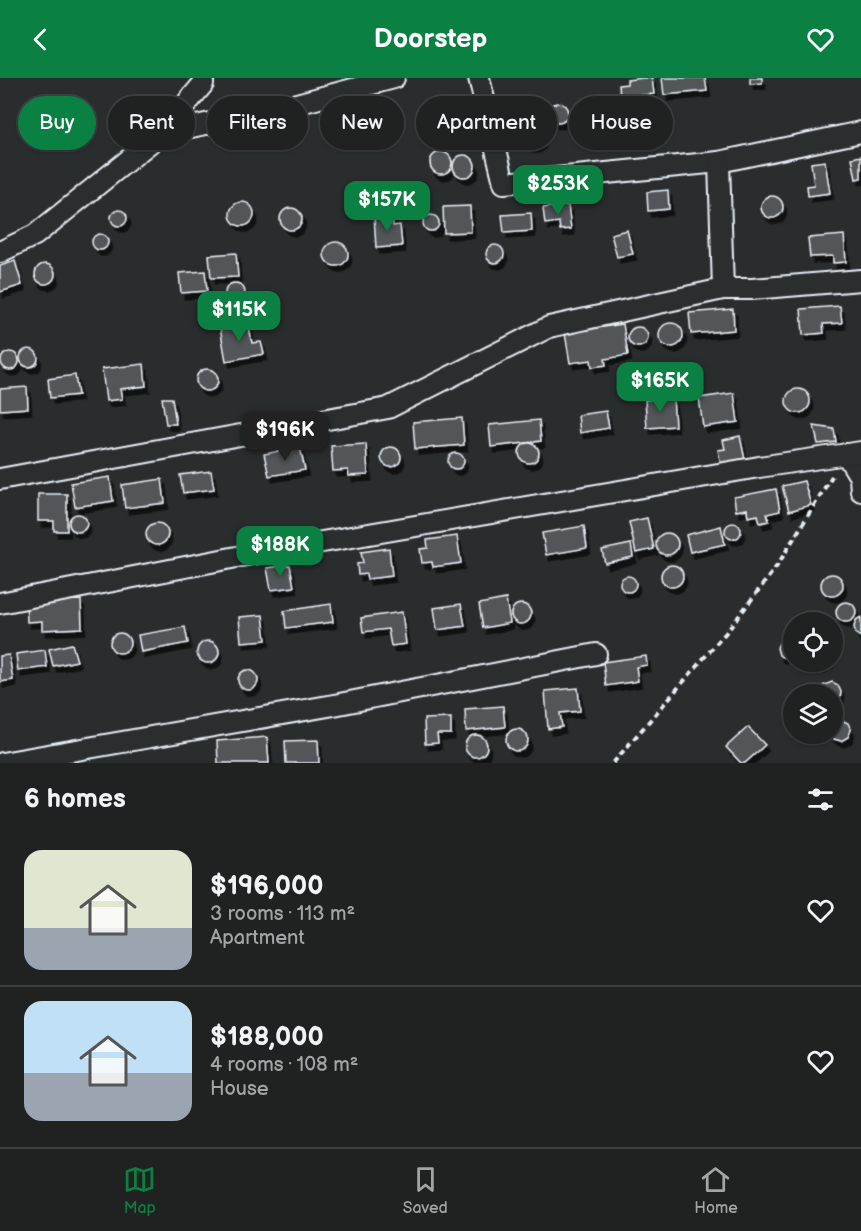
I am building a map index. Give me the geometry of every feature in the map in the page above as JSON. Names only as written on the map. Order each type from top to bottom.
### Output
[{"type":"street","points":[[192,96],[202,84],[203,78]]},
{"type":"street","points":[[195,126],[274,110],[394,78]]},
{"type":"street","points":[[478,78],[504,183],[718,162],[861,132]]},
{"type":"street","points":[[0,252],[35,235],[141,150]]},
{"type":"street","points":[[718,162],[723,289]]},
{"type":"street","points":[[0,479],[388,408],[549,327],[723,289],[752,289],[861,280]]},
{"type":"street","points":[[0,603],[247,555],[854,453],[861,491]]},
{"type":"street","points":[[2,763],[334,705],[596,654]]},
{"type":"path","points":[[613,763],[729,629],[777,566],[854,453]]},
{"type":"building","points":[[652,78],[654,94],[620,96],[619,85],[627,84],[627,80]]},
{"type":"building","points":[[662,78],[705,78],[707,91],[664,95]]},
{"type":"building","points":[[750,78],[762,78],[762,83],[750,84]]},
{"type":"building","points":[[557,103],[562,103],[568,109],[568,117],[562,123],[557,123]]},
{"type":"building","points":[[441,152],[449,155],[452,163],[449,171],[441,174],[433,171],[430,163],[433,155]]},
{"type":"building","points":[[464,155],[472,158],[475,166],[472,174],[464,177],[456,174],[453,166],[456,158]]},
{"type":"building","points":[[861,156],[861,178],[856,179],[852,158]]},
{"type":"building","points":[[825,161],[830,193],[808,196],[807,186],[814,185],[811,163]]},
{"type":"building","points":[[668,190],[669,209],[648,211],[647,192]]},
{"type":"building","points":[[772,196],[780,199],[783,207],[780,215],[772,218],[764,215],[761,207],[764,199]]},
{"type":"building","points":[[242,202],[250,206],[254,214],[250,222],[242,226],[234,222],[230,214],[234,206]]},
{"type":"building","points":[[568,205],[571,229],[560,230],[559,222],[545,224],[543,208]]},
{"type":"building","points":[[470,206],[471,232],[444,233],[443,207]]},
{"type":"building","points":[[291,208],[299,211],[302,219],[299,227],[291,230],[283,227],[280,219],[283,211]]},
{"type":"building","points":[[116,210],[122,210],[127,218],[125,224],[116,226],[111,221],[111,215]]},
{"type":"building","points":[[531,213],[532,231],[504,233],[502,215]]},
{"type":"building","points":[[393,214],[393,226],[400,225],[402,246],[376,248],[374,215]]},
{"type":"building","points":[[428,215],[434,215],[439,223],[437,229],[428,231],[423,226],[423,220]]},
{"type":"building","points":[[627,230],[633,254],[617,257],[611,234]]},
{"type":"building","points":[[97,234],[103,234],[108,242],[106,248],[97,250],[92,245],[92,239]]},
{"type":"building","points":[[844,235],[846,262],[833,263],[833,256],[810,257],[808,238]]},
{"type":"building","points":[[336,242],[341,243],[347,249],[347,259],[341,265],[336,266],[331,265],[325,259],[324,254],[325,249],[331,243]]},
{"type":"building","points":[[495,245],[501,248],[504,254],[501,260],[495,263],[489,260],[486,254],[489,248]]},
{"type":"building","points":[[236,253],[238,277],[211,278],[209,255]]},
{"type":"building","points":[[15,261],[22,285],[0,292],[0,266]]},
{"type":"building","points":[[45,264],[52,267],[55,274],[52,281],[45,284],[38,281],[35,274],[38,267]]},
{"type":"building","points":[[205,271],[207,291],[181,293],[179,273]]},
{"type":"building","points":[[235,283],[242,286],[245,293],[242,300],[235,303],[228,300],[225,293],[228,286]]},
{"type":"building","points":[[840,306],[842,323],[823,324],[824,333],[803,335],[801,309]]},
{"type":"building","points":[[733,309],[734,330],[691,334],[689,313]]},
{"type":"building","points":[[248,322],[252,343],[261,342],[264,354],[226,361],[220,327]]},
{"type":"building","points":[[671,323],[680,326],[683,335],[680,344],[671,347],[662,344],[659,335],[662,326]]},
{"type":"building","points":[[623,324],[628,355],[605,359],[606,365],[592,367],[591,360],[570,363],[565,333]]},
{"type":"building","points":[[638,327],[645,330],[648,337],[645,344],[638,347],[631,344],[628,337],[631,330]]},
{"type":"building","points":[[25,349],[33,349],[38,354],[36,365],[25,367],[20,362],[20,354]]},
{"type":"building","points":[[6,352],[14,352],[19,357],[17,368],[6,370],[1,365],[1,357]]},
{"type":"building","points":[[144,364],[146,386],[120,389],[122,399],[106,401],[102,369]]},
{"type":"building","points":[[207,369],[215,372],[218,380],[215,388],[207,391],[199,388],[196,380],[199,372]]},
{"type":"building","points":[[75,375],[78,395],[50,398],[48,379]]},
{"type":"building","points":[[27,387],[28,408],[0,410],[0,389]]},
{"type":"building","points":[[798,389],[806,393],[810,401],[806,409],[798,413],[790,409],[786,401],[790,393]]},
{"type":"building","points":[[734,393],[738,422],[703,427],[699,398]]},
{"type":"building","points":[[162,398],[172,398],[176,424],[166,424]]},
{"type":"building","points":[[673,398],[675,426],[647,428],[645,400]]},
{"type":"building","points":[[606,411],[609,428],[580,433],[578,415]]},
{"type":"building","points":[[462,418],[464,445],[415,449],[413,422]]},
{"type":"building","points":[[539,420],[541,441],[491,447],[489,425]]},
{"type":"building","points":[[814,426],[834,429],[836,442],[818,444]]},
{"type":"building","points":[[740,436],[745,460],[721,465],[718,450],[725,449],[723,440]]},
{"type":"building","points":[[529,443],[536,446],[539,453],[536,460],[529,463],[522,460],[519,453],[522,446]]},
{"type":"building","points":[[366,444],[368,475],[349,476],[348,470],[333,471],[331,446]]},
{"type":"building","points":[[300,447],[305,470],[269,476],[264,454]]},
{"type":"building","points":[[391,447],[398,450],[401,457],[398,464],[391,467],[384,464],[381,457],[384,450]]},
{"type":"building","points":[[453,453],[459,453],[464,461],[462,467],[453,469],[448,464],[448,458]]},
{"type":"building","points":[[211,471],[214,489],[183,493],[180,475]]},
{"type":"building","points":[[110,477],[113,501],[75,507],[71,483]]},
{"type":"building","points":[[162,479],[165,503],[125,508],[122,485]]},
{"type":"building","points":[[804,481],[811,505],[789,511],[782,486]]},
{"type":"building","points":[[776,489],[780,511],[767,514],[769,521],[760,523],[758,515],[748,517],[747,509],[736,511],[734,497]]},
{"type":"building","points":[[38,494],[67,494],[67,531],[54,531],[54,521],[38,521]]},
{"type":"building","points":[[78,514],[84,517],[87,523],[84,529],[78,532],[72,529],[69,523],[72,517]]},
{"type":"building","points":[[647,518],[654,549],[636,553],[629,522]]},
{"type":"building","points":[[157,523],[165,526],[168,534],[165,542],[157,545],[149,542],[146,534],[149,526]]},
{"type":"building","points":[[730,523],[736,523],[741,531],[739,537],[730,539],[725,534],[725,528]]},
{"type":"building","points":[[584,526],[587,548],[546,555],[542,533]]},
{"type":"building","points":[[721,526],[725,544],[690,552],[686,535]]},
{"type":"building","points":[[667,533],[675,536],[678,544],[675,552],[667,555],[659,552],[656,544],[659,536]]},
{"type":"building","points":[[457,536],[461,563],[433,567],[432,562],[422,563],[420,549],[428,548],[427,540]]},
{"type":"building","points":[[631,544],[633,557],[605,563],[602,550]]},
{"type":"building","points":[[389,548],[392,576],[367,579],[366,574],[358,575],[357,564],[363,563],[361,552]]},
{"type":"building","points":[[290,565],[294,587],[271,590],[267,568]]},
{"type":"building","points":[[672,565],[680,568],[683,576],[680,584],[672,587],[664,584],[661,576],[664,568]]},
{"type":"building","points":[[832,574],[840,577],[843,585],[840,593],[832,596],[824,593],[821,585],[824,577]]},
{"type":"building","points":[[625,576],[631,576],[636,584],[634,590],[625,592],[620,587],[620,581]]},
{"type":"building","points":[[506,599],[510,623],[483,628],[479,604]]},
{"type":"building","points":[[81,600],[82,628],[42,630],[42,621],[27,622],[26,602]]},
{"type":"building","points":[[846,602],[855,608],[855,616],[846,622],[843,621],[843,612],[836,612],[839,605]]},
{"type":"building","points":[[331,604],[333,622],[286,628],[284,611]]},
{"type":"building","points":[[461,604],[465,626],[437,630],[434,608]]},
{"type":"building","points":[[521,604],[528,607],[531,614],[528,621],[521,624],[514,621],[511,614],[514,607]]},
{"type":"building","points":[[402,612],[406,644],[391,646],[388,629],[363,632],[361,618]]},
{"type":"building","points":[[263,615],[266,640],[241,642],[239,617]]},
{"type":"building","points":[[861,617],[861,637],[856,634],[854,627],[856,620]]},
{"type":"building","points":[[185,627],[188,643],[141,652],[138,635]]},
{"type":"building","points":[[120,633],[127,636],[130,643],[127,650],[120,653],[113,650],[110,643],[113,636]]},
{"type":"building","points":[[783,640],[783,657],[779,655],[777,648]]},
{"type":"building","points":[[208,641],[216,644],[219,652],[216,660],[208,663],[200,660],[197,652],[200,644]]},
{"type":"building","points":[[72,644],[77,661],[53,666],[49,649]]},
{"type":"building","points":[[45,650],[47,667],[18,671],[16,654]]},
{"type":"building","points":[[9,655],[13,680],[0,682],[0,656]]},
{"type":"building","points":[[646,656],[647,665],[636,667],[638,681],[606,686],[603,662]]},
{"type":"building","points":[[248,670],[255,673],[258,680],[255,687],[248,690],[241,687],[238,680],[241,673]]},
{"type":"building","points":[[578,688],[580,711],[560,713],[562,727],[548,729],[545,691]]},
{"type":"building","points":[[503,706],[505,727],[466,731],[465,709]]},
{"type":"building","points":[[451,718],[451,734],[437,734],[438,743],[425,744],[424,719]]},
{"type":"building","points":[[843,721],[848,723],[851,730],[848,737],[843,740]]},
{"type":"building","points":[[748,727],[765,745],[745,763],[741,763],[726,747]]},
{"type":"building","points":[[517,729],[525,732],[528,740],[525,748],[517,751],[509,748],[506,740],[509,732]]},
{"type":"building","points":[[476,735],[484,738],[487,746],[484,754],[476,757],[468,754],[465,746],[468,738]]},
{"type":"building","points":[[267,737],[269,763],[218,763],[217,741]]},
{"type":"building","points":[[318,740],[319,763],[286,763],[285,741]]}]
